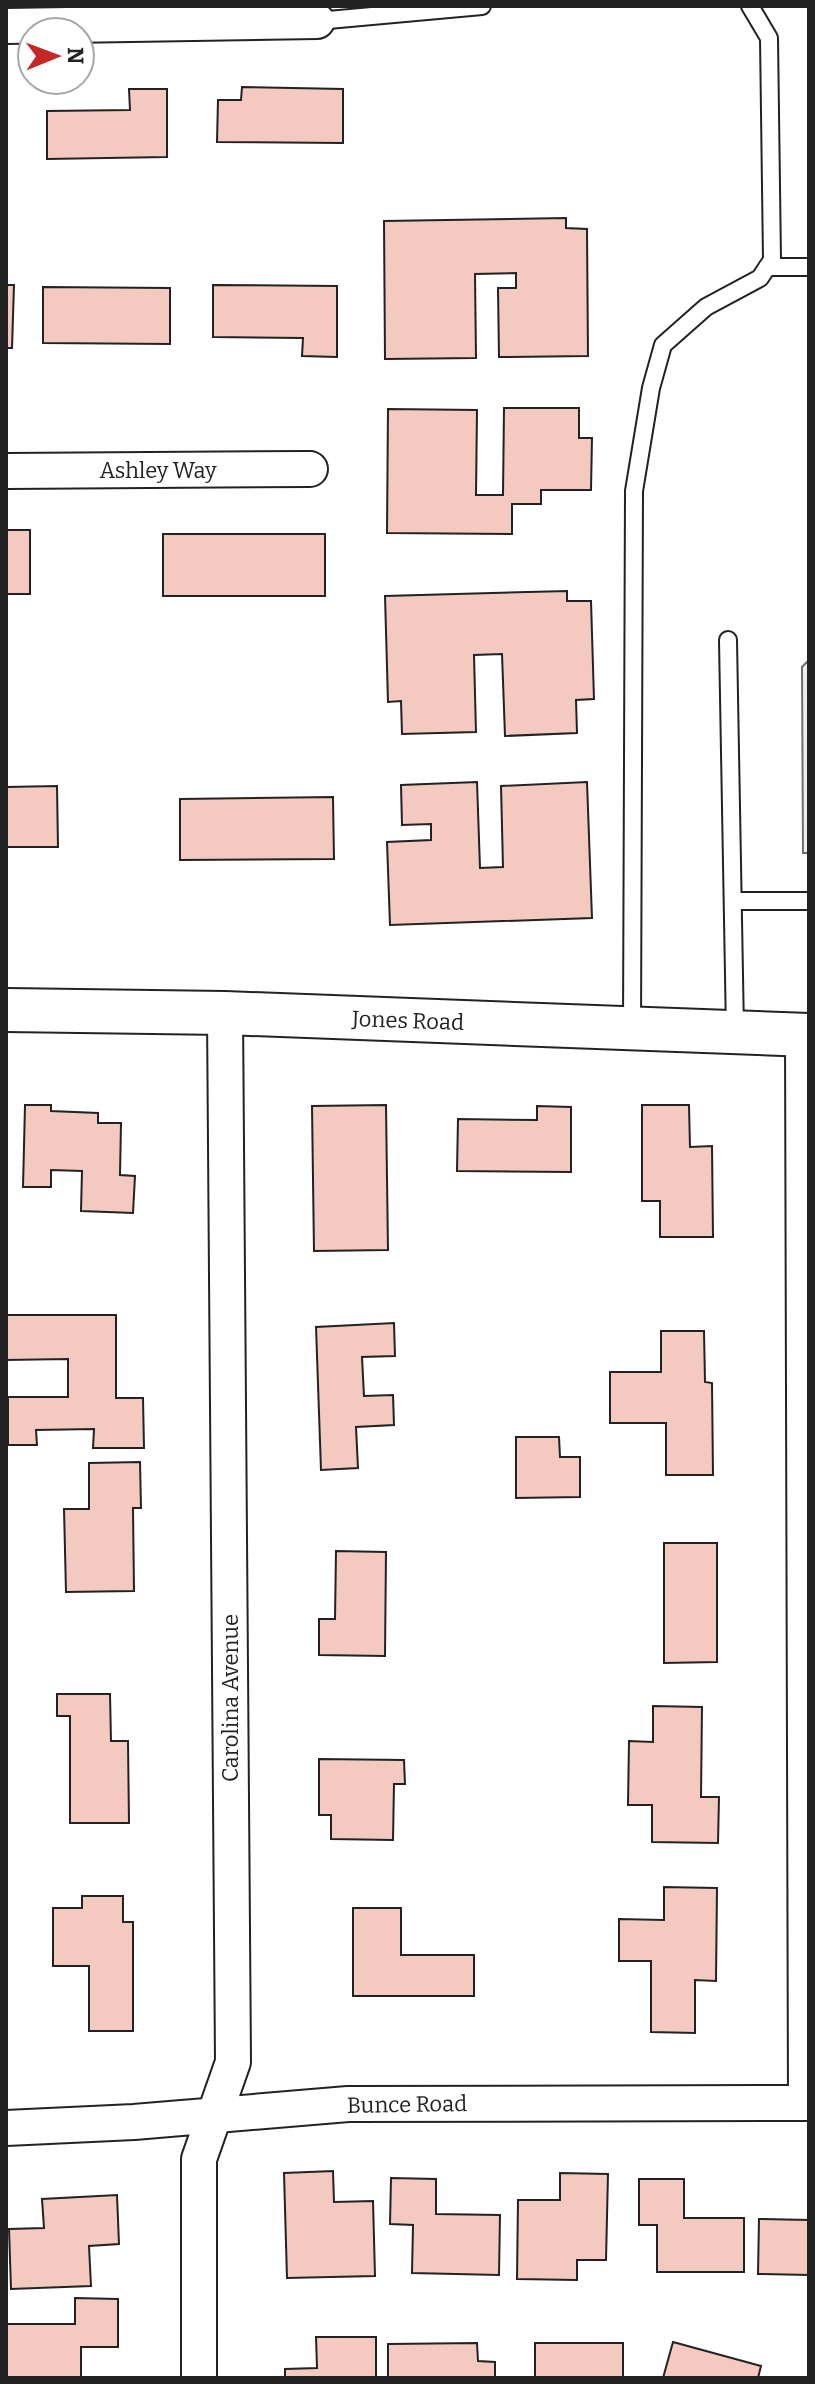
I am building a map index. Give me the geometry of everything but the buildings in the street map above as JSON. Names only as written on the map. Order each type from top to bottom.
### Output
[{"type":"street","points":[[6,26],[317,21]]},
{"type":"street","name":"Ashley Way","points":[[6,471],[310,469]]},
{"type":"street","name":"Jones Road","points":[[6,1010],[225,1013],[806,1035]]},
{"type":"street","name":"Carolina Avenue","points":[[199,2378],[199,2159],[233,2062],[225,1013]]},
{"type":"street","points":[[806,1035],[808,2103]]},
{"type":"street","name":"Bunce Road","points":[[6,2128],[214,2117],[348,2104],[808,2103]]},
{"type":"lane","points":[[317,21],[482,6]]},
{"type":"lane","points":[[632,1028],[634,491],[651,388],[663,345],[706,307],[760,278],[772,260],[769,38],[755,7]]},
{"type":"lane","points":[[767,267],[809,267]]},
{"type":"lane","points":[[728,640],[735,1032]]},
{"type":"lane","points":[[733,901],[809,901]]},
{"type":"shaded area","points":[[809,660],[809,853],[803,853],[802,667]]}]
